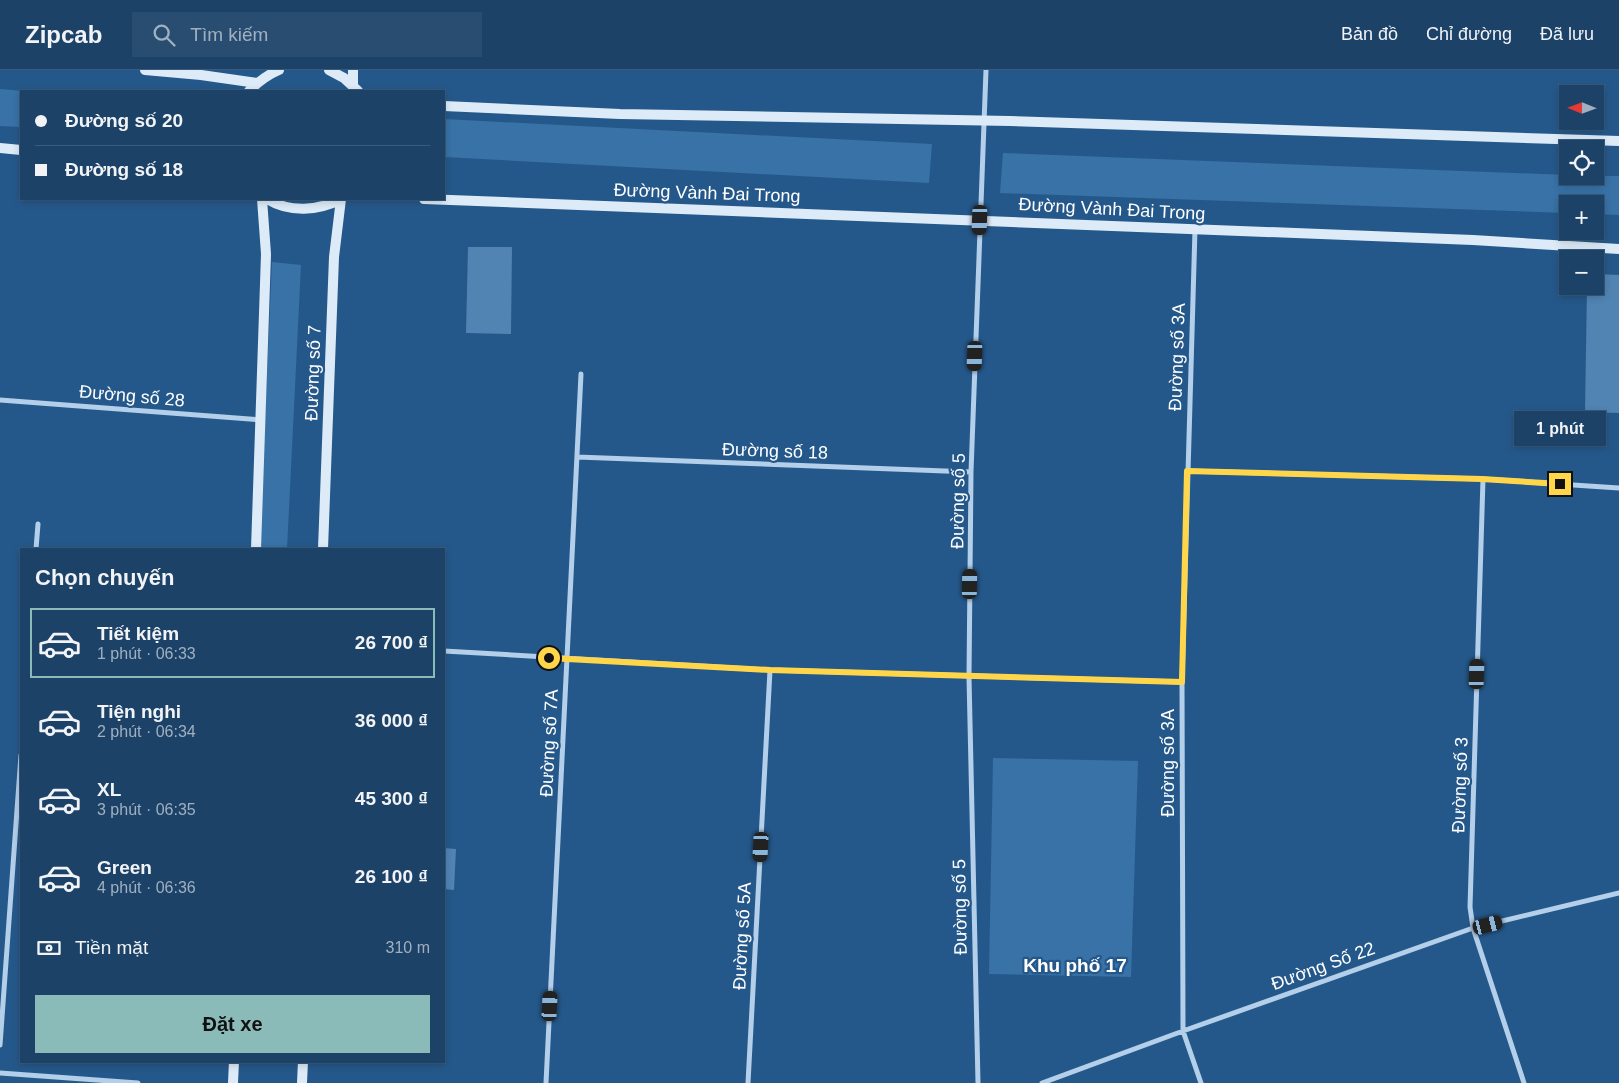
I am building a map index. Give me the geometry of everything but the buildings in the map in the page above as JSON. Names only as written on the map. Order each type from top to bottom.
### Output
[{"type":"street","points":[[145,70],[257,83]]},
{"type":"street","points":[[329,70],[344,78],[356,88]]},
{"type":"street","points":[[353,70],[356,88]]},
{"type":"street","name":"Đường số 5","points":[[978,1083],[969,677],[971,472],[986,70]]},
{"type":"street","points":[[250,90],[272,71]]},
{"type":"street","points":[[445,106],[620,114],[984,121],[1619,141]]},
{"type":"street","points":[[0,148],[20,150]]},
{"type":"street","points":[[256,548],[266,254],[262,200]]},
{"type":"street","points":[[269,200],[280,205],[301,209],[322,207],[339,200]]},
{"type":"street","name":"Đường số 7","points":[[323,548],[334,257],[341,200]]},
{"type":"street","name":"Đường Vành Đai Trong","points":[[445,200],[1473,240],[1619,249]]},
{"type":"street","name":"Đường số 3A","points":[[1195,229],[1182,682],[1183,1031],[1201,1083]]},
{"type":"street","name":"Đường số 7A","points":[[546,1083],[581,374]]},
{"type":"street","name":"Đường số 28","points":[[0,400],[261,420]]},
{"type":"street","name":"Đường số 18","points":[[577,456],[971,472]]},
{"type":"street","points":[[1187,471],[1482,479],[1619,488]]},
{"type":"street","name":"Đường số 3","points":[[1482,479],[1470,908],[1472,928],[1524,1083]]},
{"type":"street","points":[[36,548],[38,524]]},
{"type":"street","points":[[445,651],[770,670],[1182,682]]},
{"type":"street","name":"Đường số 5A","points":[[748,1083],[770,670]]},
{"type":"street","points":[[0,1045],[20,769]]},
{"type":"street","name":"Đường Số 22","points":[[1042,1083],[1472,928],[1619,893]]},
{"type":"street","points":[[233,1083],[234,1063]]},
{"type":"street","points":[[302,1083],[303,1063]]},
{"type":"street","points":[[0,1073],[138,1083]]},
{"type":"shaded area","points":[[0,89],[20,91],[20,127],[0,126]]},
{"type":"shaded area","points":[[445,119],[932,144],[929,183],[445,157]]},
{"type":"shaded area","points":[[1003,153],[1559,175],[1559,185],[1604,185],[1604,176],[1619,176],[1619,215],[1604,214],[1604,195],[1559,195],[1559,213],[1000,193]]},
{"type":"shaded area","points":[[272,262],[301,265],[287,548],[259,548]]},
{"type":"shaded area","points":[[993,758],[1138,761],[1131,977],[989,974]]},
{"type":"district","name":"Khu phố 17","points":[[1075,965]]},
{"type":"route","points":[[549,658],[770,670],[1182,682],[1187,471],[1482,479],[1560,484]]}]
